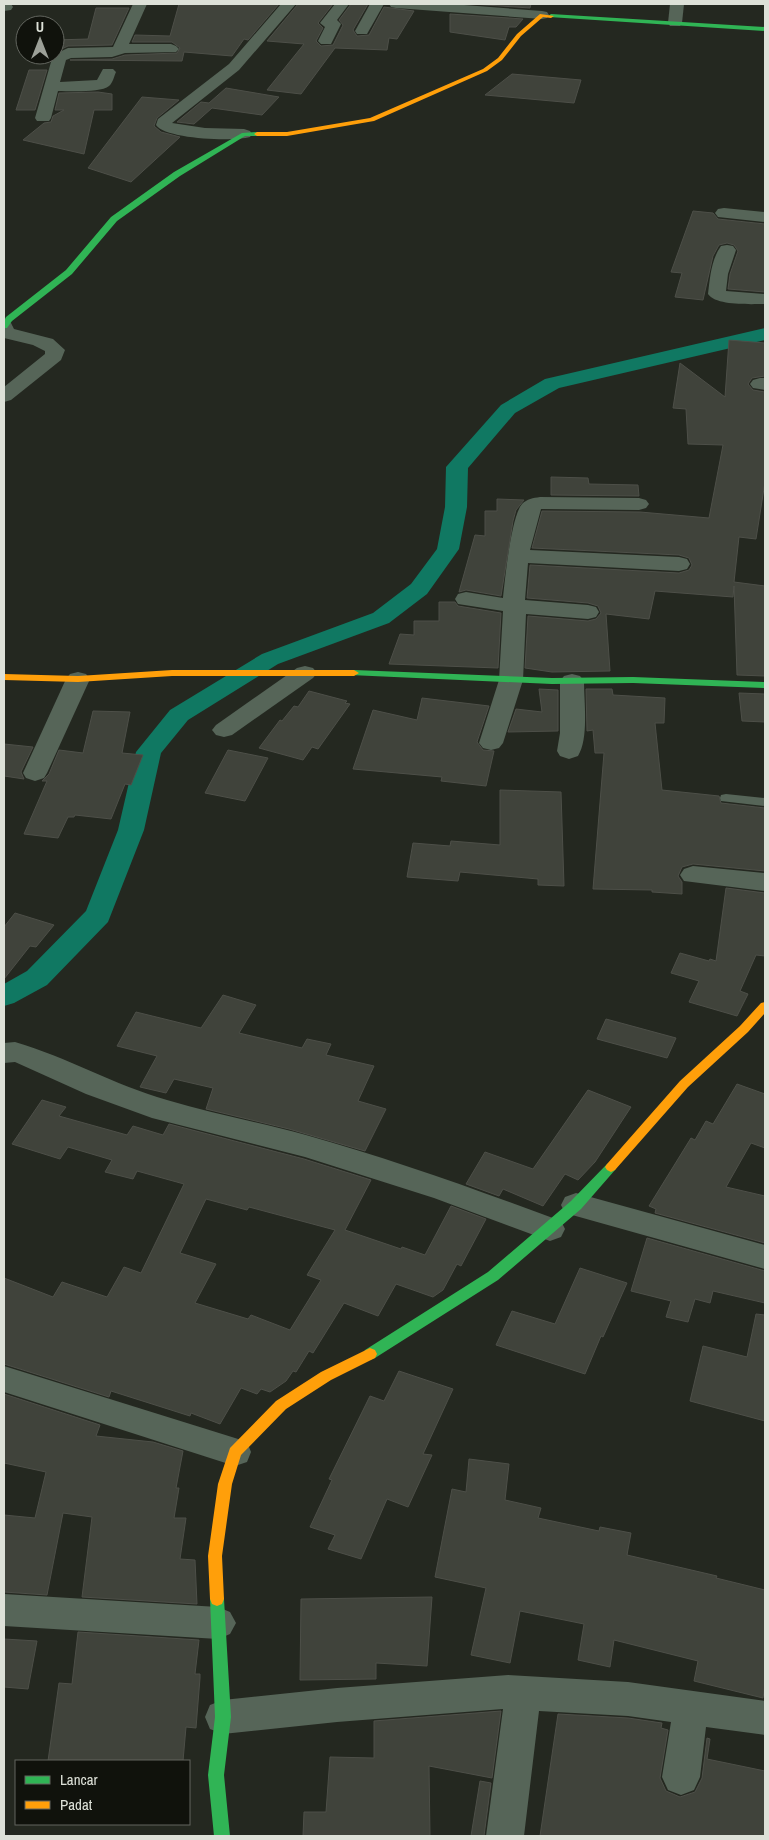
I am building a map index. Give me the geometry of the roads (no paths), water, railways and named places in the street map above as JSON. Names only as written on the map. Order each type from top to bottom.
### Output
[{"type":"street","points":[[120,48],[140,4]]},
{"type":"street","points":[[289,4],[234,67],[164,122],[164,125],[169,128],[205,133],[287,134],[353,125],[384,116],[485,70],[500,59],[519,35],[542,15]]},
{"type":"street","points":[[326,41],[334,24],[327,23],[342,4]]},
{"type":"street","points":[[362,31],[377,4]]},
{"type":"street","points":[[396,4],[765,29]]},
{"type":"street","points":[[675,24],[677,4]]},
{"type":"street","points":[[43,118],[61,55],[68,53],[112,52],[120,48],[171,49]]},
{"type":"street","points":[[51,87],[100,85],[104,83],[108,72]]},
{"type":"street","points":[[4,396],[54,356],[55,350],[53,347],[42,342],[7,333],[4,327],[9,319],[69,272],[114,220],[134,203],[177,174],[244,134]]},
{"type":"street","points":[[724,213],[765,217]]},
{"type":"street","points":[[727,250],[719,274],[717,294],[725,297],[765,299]]},
{"type":"street","points":[[492,743],[511,680],[515,617],[513,606],[518,556],[530,508],[535,504],[639,504]]},
{"type":"street","points":[[518,556],[679,564]]},
{"type":"street","points":[[466,598],[513,606],[588,612]]},
{"type":"street","points":[[4,677],[78,679],[172,673],[413,674],[511,680],[633,680],[765,685]]},
{"type":"street","points":[[224,730],[305,673]]},
{"type":"street","points":[[35,772],[78,679]]},
{"type":"street","points":[[569,751],[572,733],[572,681]]},
{"type":"street","points":[[693,875],[765,882]]},
{"type":"street","points":[[222,1836],[216,1775],[223,1717],[215,1556],[225,1484],[235,1452],[281,1405],[326,1376],[382,1348],[447,1307],[493,1276],[550,1229],[576,1205],[684,1084],[744,1029],[765,1006]]},
{"type":"street","points":[[4,1053],[15,1052],[24,1055],[96,1087],[162,1110],[306,1146],[444,1190],[550,1229]]},
{"type":"street","points":[[576,1205],[765,1257]]},
{"type":"street","points":[[4,1379],[235,1452]]},
{"type":"street","points":[[4,1610],[218,1622]]},
{"type":"street","points":[[223,1717],[337,1705],[508,1692],[628,1699],[765,1718]]},
{"type":"street","points":[[505,1836],[524,1693]]},
{"type":"street","points":[[681,1777],[691,1708]]},
{"type":"lane","points":[[726,798],[765,802]]},
{"type":"waterway","points":[[4,996],[37,978],[98,915],[131,830],[149,752],[179,715],[270,659],[381,618],[419,589],[448,549],[456,507],[457,467],[508,409],[552,383],[765,334]]}]
